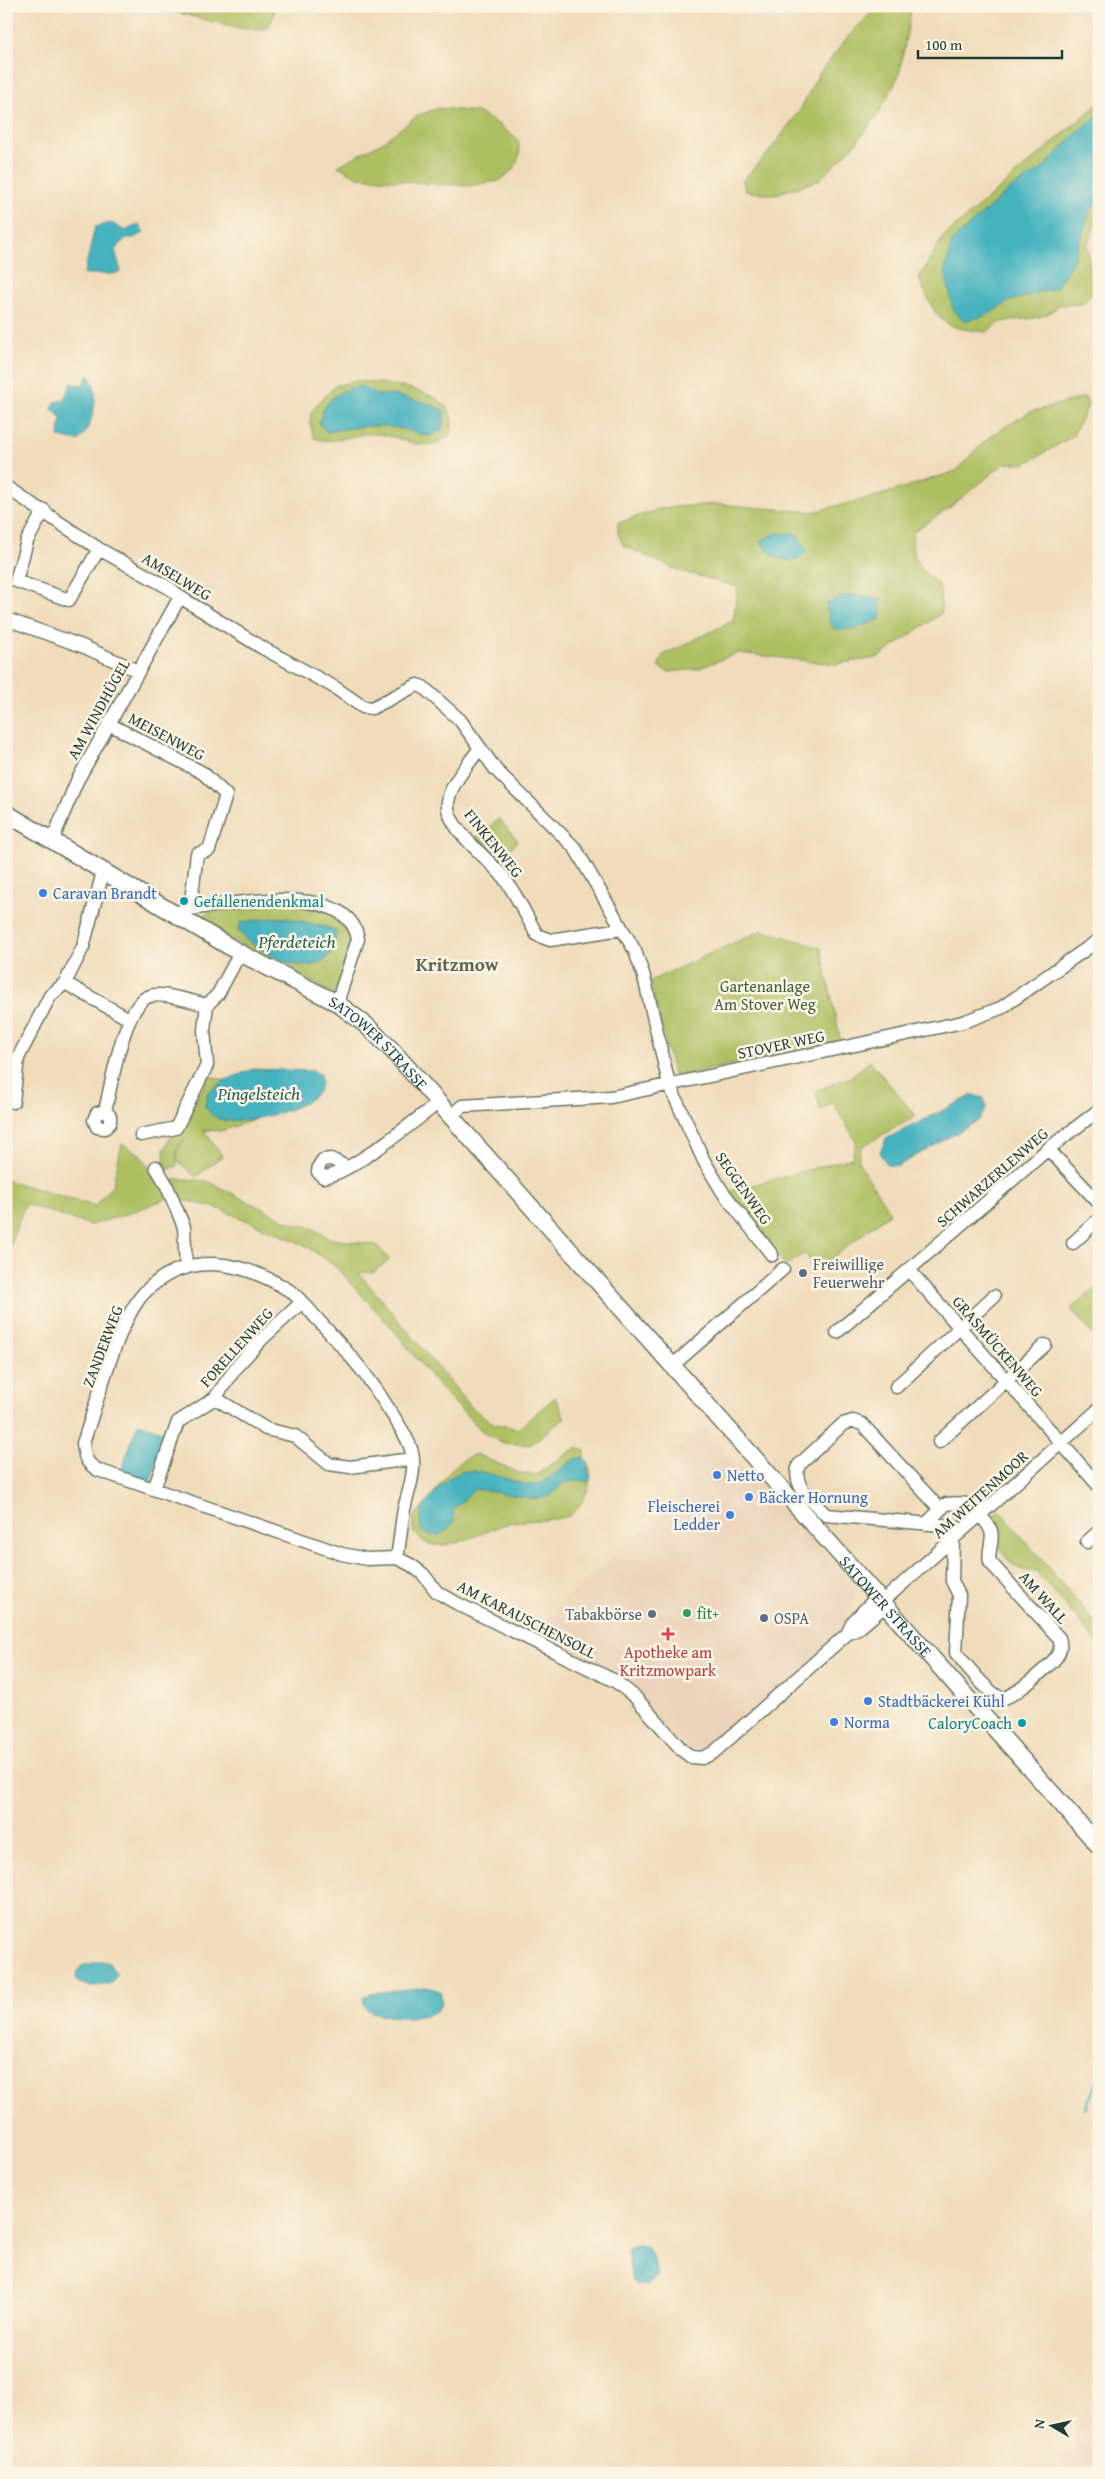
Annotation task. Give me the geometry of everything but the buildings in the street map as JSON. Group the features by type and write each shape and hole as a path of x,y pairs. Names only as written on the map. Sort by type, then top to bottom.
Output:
{"main road":[{"name":"SATOWER STRASSE","path":"6,813 240,953 337,1003 366,1025 438,1103 1099,1846"}],"street":[{"name":"AMSELWEG","path":"6,487 44,510 99,549 171,589 180,597 261,647 334,687 363,707 372,708 410,687 416,685 423,687 460,720 479,749"},
{"path":"44,510 27,541 16,581 69,600 99,549"},
{"name":"AM WINDHÜGEL","path":"52,841 77,781 180,597"},
{"path":"6,619 82,646 138,671"},
{"name":"MEISENWEG","path":"109,724 203,773 226,795 209,850 197,854 190,909"},
{"path":"479,749 496,770 574,848 634,951 644,977 669,1084"},
{"name":"FINKENWEG","path":"479,749 455,786 448,802 449,811 457,827 505,878 537,935 550,940 621,929"},
{"path":"13,1102 16,1064 50,996 65,983 83,947 103,872"},
{"path":"174,914 190,909 284,900 308,901 329,906 349,919 356,928 358,939 337,1003"},
{"name":"STOVER WEG","path":"450,1117 462,1106 611,1097 964,1022 1001,1008 1099,940"},
{"path":"141,1135 176,1128 208,1065 204,1030 207,1004 218,994 240,953"},
{"path":"65,983 129,1019"},
{"path":"105,1111 129,1019 138,1004 150,996 167,996 207,1004"},
{"name":"SEGGENWEG","path":"669,1084 712,1176 772,1255"},
{"path":"347,1167 438,1103"},
{"name":"SCHWARZERLENWEG","path":"910,1271 1048,1149 1099,1110"},
{"path":"1048,1149 1099,1203"},
{"path":"156,1167 166,1184 184,1227 186,1268"},
{"path":"1073,1243 1099,1219"},
{"name":"ZANDERWEG","path":"204,1264 232,1265 250,1271 290,1292 302,1302 361,1367 410,1447 412,1481 404,1510 397,1558 354,1558 98,1470 90,1465 84,1457 83,1444 125,1322 134,1306 155,1284 169,1275 186,1268 204,1264"},
{"path":"672,1366 783,1269"},
{"path":"838,1332 910,1271"},
{"name":"GRASMÜCKENWEG","path":"910,1271 1099,1486"},
{"path":"896,1387 994,1296"},
{"name":"FORELLENWEG","path":"154,1489 178,1422 215,1398 238,1365 262,1338 302,1302"},
{"path":"939,1442 1045,1345"},
{"path":"215,1398 266,1429 295,1436 329,1464 350,1468 412,1460"},
{"name":"AM WEITENMOOR","path":"882,1602 1099,1409"},
{"path":"940,1509 862,1424 853,1421 843,1424 799,1464 796,1473 797,1482 826,1515 954,1526 957,1536"},
{"path":"926,1524 946,1504 965,1504 979,1516"},
{"name":"AM WALL","path":"957,1536 952,1581 959,1596 956,1653 994,1694 1003,1698 1013,1695 1057,1656 1061,1645 1059,1638 990,1562 987,1553 991,1540 990,1530 979,1516"},
{"path":"1087,1542 1099,1531"},
{"name":"AM KARAUSCHENSOLL","path":"397,1558 423,1574 437,1592 458,1604 615,1681 635,1697 682,1750 692,1757 702,1758 713,1753 847,1634 858,1629 882,1602"}],"shaded area":[{"path":"703,1427 741,1470 764,1487 854,1588 856,1598 831,1649 713,1753 691,1757 635,1697 524,1637 681,1496 655,1469"},
{"path":"1099,2410 1099,2473 1060,2473 1082,2413"}],"green space":[{"path":"153,6 275,6 269,25 263,29 255,30"},
{"path":"878,6 912,6 899,75 876,118 851,149 819,180 773,195 745,191 743,180 769,152 800,110 818,75 850,34"},
{"path":"1099,103 1099,214 1087,245 1093,293 1083,304 1059,305 1045,315 1000,323 987,332 959,328 942,320 930,304 919,278 943,237"},
{"path":"438,108 477,112 498,124 518,140 520,154 514,169 499,181 467,186 358,177 338,166 384,141 417,116"},
{"path":"357,381 382,383 427,394 448,409 452,420 450,435 440,441 422,445 376,434 337,440 314,438 310,423 311,413 318,403 335,386"},
{"path":"1085,397 1088,405 1073,436 1025,464 1005,463 949,508 913,532 913,549 917,563 939,585 942,613 877,658 835,664 738,653 697,669 669,672 658,667 663,655 733,621 738,587 677,570 624,546 618,534 618,523 662,508 716,504 812,512 881,495 956,471 990,436 1030,412"},
{"path":"499,819 518,841 493,865 470,843"},
{"path":"282,903 333,912 348,924 354,939 336,991 332,993 199,922 199,918 210,912","holes":["272,918 287,918 331,928 336,932 326,960 305,965 294,963 284,960 245,939"]},
{"name":"Gartenanlage Am Stover Weg","path":"762,930 821,948 841,1042 674,1077 650,981"},
{"path":"870,1061 916,1116 861,1147 858,1161 890,1213 817,1270 805,1253 786,1266 727,1192 852,1158 856,1141 833,1103 820,1110 816,1091 850,1077"},
{"path":"209,1076 226,1080 208,1093 223,1120 256,1119 221,1131 204,1130 222,1156 196,1177 178,1161 177,1150 186,1138 176,1149 177,1166 165,1171 164,1150 171,1136 182,1126"},
{"path":"122,1144 140,1154 159,1184 179,1179 207,1181 289,1222 312,1228 331,1239 377,1245 389,1260 374,1272 359,1273 472,1408 493,1423 518,1429 555,1397 565,1418 530,1445 504,1443 485,1434 442,1390 392,1328 334,1265 305,1245 217,1208 171,1197 91,1225 25,1204 6,1257 6,1180 95,1206 113,1184"},
{"path":"1099,1285 1099,1342 1071,1309"},
{"path":"578,1448 585,1451 584,1458 588,1464 590,1480 581,1504 570,1515 551,1519 513,1522 465,1540 445,1545 428,1544 413,1532 413,1517 449,1473 466,1459 476,1454 519,1473 536,1475 572,1450"},
{"path":"999,1510 1099,1627 1099,1645 1036,1571 1023,1570 1014,1566 1004,1555 1000,1549 1002,1528 994,1515"}],"water":[{"path":"1099,114 1099,201 1091,209 1073,261 1056,288 1010,301 987,315 964,321 953,309 945,270 952,241 1011,188 1041,170 1075,134"},
{"path":"111,223 125,231 139,224 144,233 133,238 126,238 115,250 121,272 112,274 84,274 95,227"},
{"path":"88,375 95,390 95,399 88,428 78,441 59,437 61,418 52,409 55,402 64,400 72,382 75,385 84,384"},
{"path":"360,386 378,395 394,395 430,404 445,411 442,430 429,436 398,428 380,426 327,432 319,424 324,408 338,394"},
{"path":"777,533 797,534 807,551 801,557 794,560 782,560 776,557 760,541"},
{"path":"856,595 881,600 880,619 853,630 835,629 830,623 826,604 842,596"},
{"name":"Pferdeteich","path":"287,918 331,929 336,932 331,951 323,961 312,965 298,965 270,955 257,947 238,930 241,922"},
{"name":"Pingelsteich","path":"253,1069 313,1071 320,1074 320,1088 310,1099 300,1105 273,1115 232,1121 222,1120 212,1115 205,1106 208,1092 226,1080"},
{"path":"973,1095 984,1098 986,1109 979,1120 898,1166 887,1165 880,1152 886,1139"},
{"path":"138,1423 168,1433 150,1482 121,1471"},
{"path":"578,1458 584,1458 589,1463 588,1471 591,1477 588,1482 580,1480 565,1482 550,1496 537,1499 475,1489 453,1510 454,1522 447,1530 440,1535 422,1532 420,1517 426,1504 442,1484 459,1473 477,1471 528,1485 542,1482"},
{"path":"102,1961 110,1963 117,1974 112,1983 95,1986 78,1982 76,1976 81,1966"},
{"path":"427,1987 440,1991 441,2005 432,2013 415,2017 394,2017 370,2011 366,2007 363,1998 371,1993"},
{"path":"638,2245 647,2248 650,2252 658,2275 647,2285 636,2285 632,2281 627,2250 632,2246"}],"waterway":[{"path":"1085,2109 1099,2077"}],"place":[{"name":"Caravan Brandt","path":"43,893"},
{"name":"Gefallenendenkmal","path":"184,901"},
{"name":"Freiwillige Feuerwehr","path":"803,1273"},
{"name":"Netto","path":"717,1475"},
{"name":"Bäcker Hornung","path":"749,1497"},
{"name":"Fleischerei Ledder","path":"730,1515"},
{"name":"fit+","path":"687,1613"},
{"name":"Tabakbörse","path":"652,1614"},
{"name":"OSPA","path":"764,1618"},
{"name":"Apotheke am Kritzmowpark","path":"668,1634"},
{"name":"Stadtbäckerei Kühl","path":"868,1701"},
{"name":"Norma","path":"834,1722"},
{"name":"CaloryCoach","path":"1022,1723"}],"district":[{"name":"Kritzmow","path":"457,964"}]}
